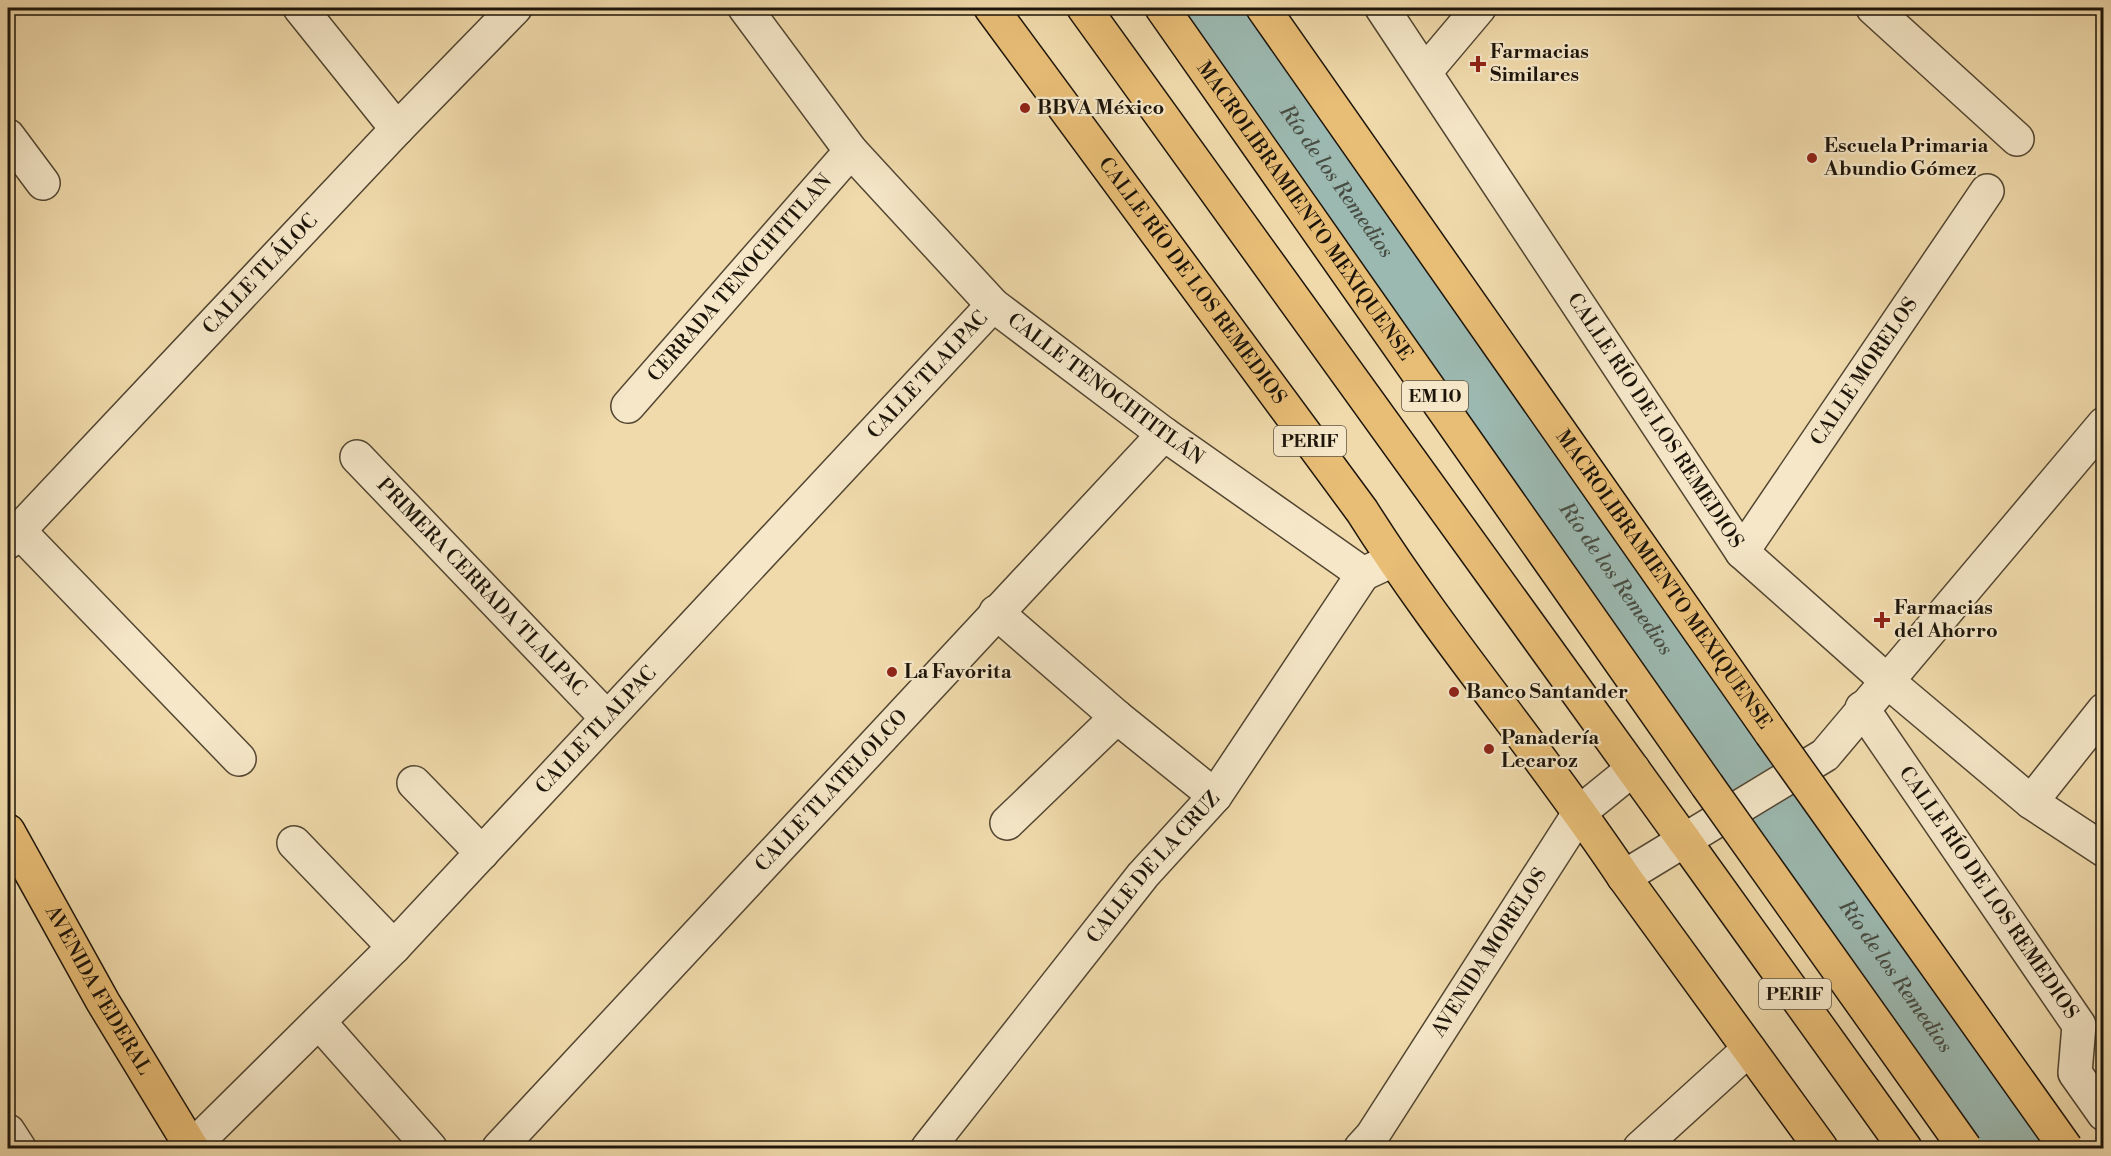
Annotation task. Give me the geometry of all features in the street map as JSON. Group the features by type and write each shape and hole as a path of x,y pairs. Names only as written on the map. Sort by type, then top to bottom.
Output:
{"main road":[{"name":"CALLE RÍO DE LOS REMEDIOS","path":"991,8 1362,512 1393,560 1580,812 1624,877"},
{"name":"PERIF","path":"1084,8 1633,769 1694,834 1905,1149"},
{"name":"MACROLIBRAMIENTO MEXIQUENSE","path":"1162,8 1965,1149"},
{"name":"MACROLIBRAMIENTO MEXIQUENSE","path":"1263,8 2066,1149"},
{"name":"AVENIDA FEDERAL","path":"8,831 103,1002 192,1148"},
{"name":"PERIF","path":"1624,877 1821,1149"}],"street":[{"path":"300,8 397,129"},
{"name":"CALLE TLÁLOC","path":"13,536 397,129 515,8"},
{"name":"CALLE TENOCHTITLÁN","path":"745,8 851,151 993,304 1164,434 1364,574"},
{"name":"CALLE RÍO DE LOS REMEDIOS","path":"1382,8 1742,552 1886,680 2031,802 2103,850"},
{"path":"1425,72 1479,8"},
{"path":"1873,8 2017,139"},
{"path":"8,136 43,183"},
{"name":"CERRADA TENOCHTITLAN","path":"628,406 851,151"},
{"name":"CALLE MORELOS","path":"1742,552 1987,192"},
{"name":"CALLE TLALPAC","path":"192,1148 394,947 993,304"},
{"path":"1624,877 1824,755 2103,424"},
{"name":"CALLE TLATELOLCO","path":"499,1149 1164,434"},
{"name":"PRIMERA CERRADA TLALPAC","path":"357,457 607,718"},
{"path":"13,536 239,759"},
{"path":"1364,574 1393,560"},
{"name":"CALLE DE LA CRUZ","path":"928,1149 1143,875 1215,796 1364,574"},
{"path":"996,612 1116,717 1215,796"},
{"name":"CALLE RÍO DE LOS REMEDIOS","path":"1862,708 2079,1025 2075,1073 2103,1114"},
{"path":"2031,802 2103,710"},
{"path":"1007,823 1116,717"},
{"name":"AVENIDA MORELOS","path":"1372,1144 1580,812 1633,769"},
{"path":"414,783 482,853"},
{"path":"294,843 394,947"},
{"path":"319,1022 430,1149"},
{"path":"1640,1149 1749,1049"},
{"path":"8,1131 19,1149"}],"waterway":[{"name":"Río de los Remedios","path":"1214,8 2016,1148"}],"place":[{"name":"Farmacias Similares","path":"1478,64"},
{"name":"BBVA México","path":"1025,108"},
{"name":"Escuela Primaria Abundio Gómez","path":"1812,158"},
{"name":"Farmacias del Ahorro","path":"1882,620"},
{"name":"La Favorita","path":"892,672"},
{"name":"Banco Santander","path":"1454,692"},
{"name":"Panadería Lecaroz","path":"1489,749"}]}
